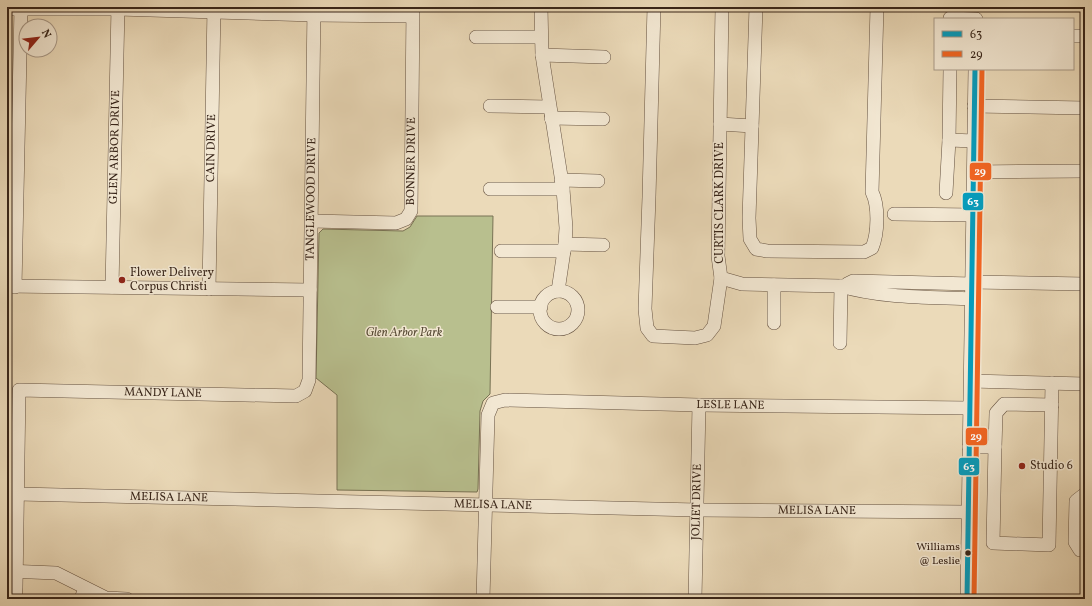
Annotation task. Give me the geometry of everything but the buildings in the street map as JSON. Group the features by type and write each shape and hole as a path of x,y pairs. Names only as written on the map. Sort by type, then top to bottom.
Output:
{"street":[{"path":"541,7 542,55 562,184 566,228 558,291"},
{"path":"654,7 645,309 647,328 653,336 695,338 708,335 714,326 721,278"},
{"name":"CURTIS CLARK DRIVE","path":"722,7 718,256 721,278 742,284 841,286 901,296 972,300"},
{"path":"756,7 749,225 750,240 756,249 767,251 864,252 872,248 876,238 876,200 872,192 877,7"},
{"path":"976,7 976,18"},
{"path":"20,8 11,286 310,290"},
{"path":"7,9 118,8 413,12"},
{"name":"GLEN ARBOR DRIVE","path":"112,287 118,8"},
{"name":"CAIN DRIVE","path":"209,289 214,10"},
{"name":"TANGLEWOOD DRIVE","path":"305,391 309,380 314,11"},
{"name":"BONNER DRIVE","path":"312,221 396,223 406,219 411,211 413,12"},
{"path":"951,15 970,18"},
{"path":"1074,36 1085,36"},
{"path":"476,37 541,37"},
{"path":"542,55 604,57"},
{"path":"946,193 949,140 950,70"},
{"path":"967,599 975,70"},
{"path":"490,106 603,119"},
{"path":"974,106 1085,108"},
{"path":"720,124 752,126"},
{"path":"949,140 974,141"},
{"path":"974,172 1085,171"},
{"path":"490,189 598,181"},
{"path":"894,214 973,215"},
{"path":"501,251 603,245"},
{"name":"CURTIS CLARK DRIVE","path":"841,286 853,281 1085,284"},
{"path":"774,285 774,323"},
{"path":"840,343 841,286"},
{"path":"558,291 568,294 576,302 578,312 574,323 560,330 549,326 542,318 540,307 548,294 558,291"},
{"path":"497,307 540,307"},
{"path":"971,381 1085,384"},
{"path":"1052,383 1052,405 1049,545 993,543 996,413 1004,404 1052,405"},
{"name":"MANDY LANE","path":"18,494 19,390 296,396 305,391"},
{"name":"LESLE LANE","path":"485,505 488,415 493,403 505,400 699,405 970,408"},
{"name":"JOLIET DRIVE","path":"694,599 699,405"},
{"path":"969,447 995,448"},
{"path":"15,599 16,588 11,571 18,494"},
{"name":"MELISA LANE","path":"18,494 697,510 968,512"},
{"path":"1085,494 1076,501 1075,542 1080,550 1085,550"},
{"path":"483,599 485,505"},
{"path":"11,571 56,573 83,593 106,598 127,599"}],"green space":[{"name":"Glen Arbor Park","path":"417,216 493,216 490,394 483,401 480,411 478,489 477,492 337,490 337,395 316,378 319,233 323,229 403,231 410,227"}],"transit line":[{"name":"63","path":"967,599 975,70"},
{"name":"29","path":"974,599 982,70"}],"place":[{"name":"Flower Delivery Corpus Christi","path":"122,280"},
{"name":"Studio 6","path":"1022,466"},
{"name":"Williams @ Leslie","path":"968,553"}]}
